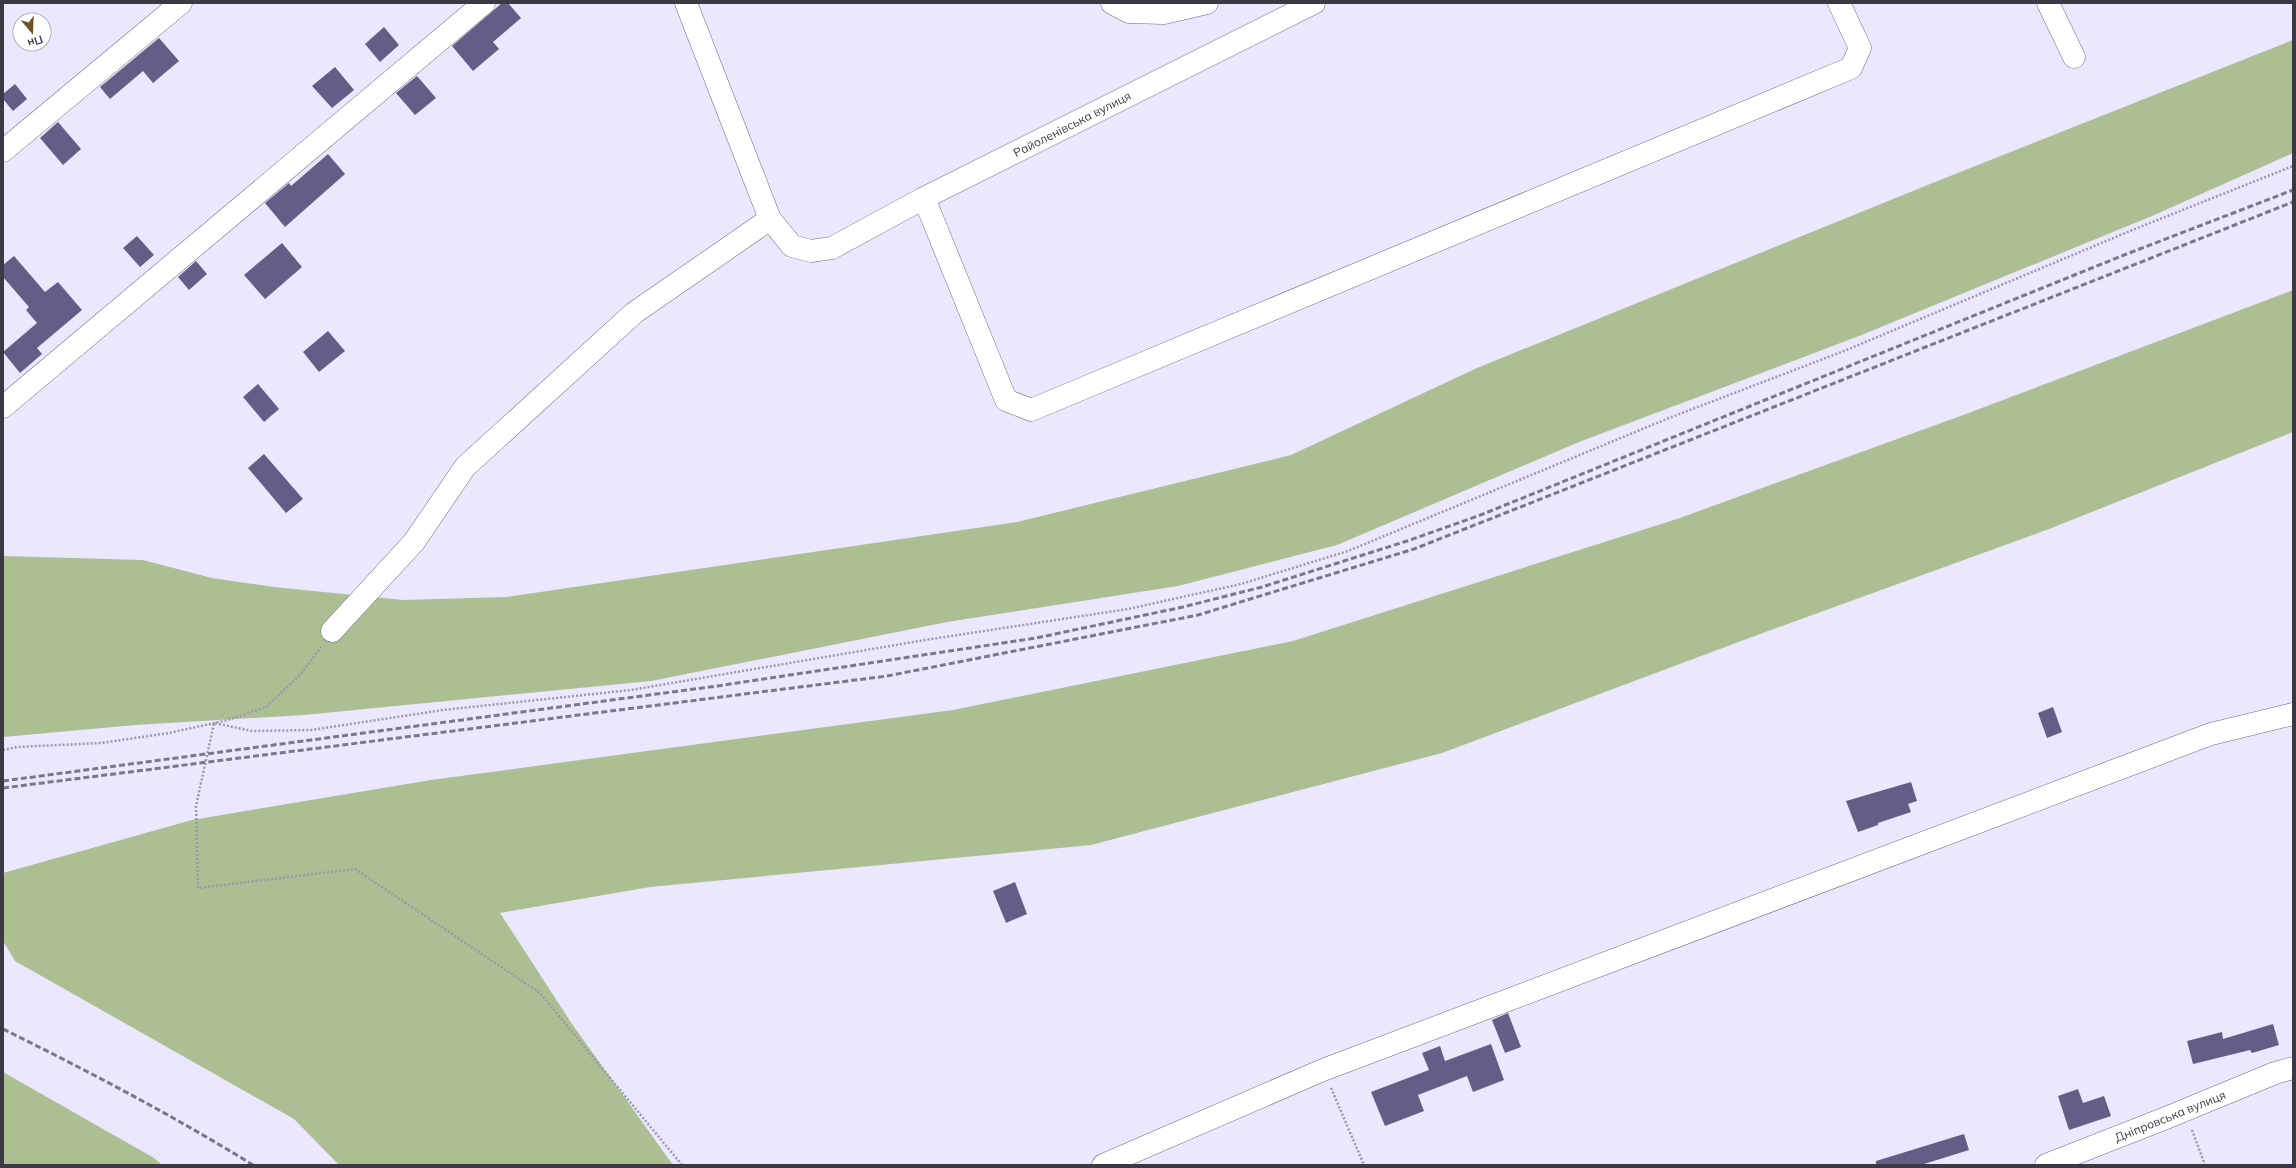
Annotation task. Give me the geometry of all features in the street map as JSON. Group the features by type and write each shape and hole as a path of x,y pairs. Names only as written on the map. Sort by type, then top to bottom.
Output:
{"street":[{"path":"3,151 181,3"},
{"path":"3,407 484,3"},
{"name":"Райоленівська вулиця","path":"686,3 770,219 792,246 812,251 832,248 924,198 1314,3"},
{"path":"1112,3 1129,12 1164,13 1207,3"},
{"path":"924,198 1006,400 1031,410 1851,68 1860,48 1839,3"},
{"path":"2048,3 2074,57"},
{"path":"332,631 414,542 465,467 634,313 770,219"},
{"path":"1103,1165 1324,1070 2211,734 2293,714"},
{"name":"Дніпровська вулиця","path":"2046,1165 2177,1114 2275,1072 2293,1068"}],"path":[{"path":"214,723 252,731 311,730 443,710 631,690 925,640 1128,609 1241,584 1348,551 1669,418 1837,353 2130,231 2293,166"},
{"path":"3,750 101,743 169,733 214,723 266,707 301,674 332,631"},
{"path":"214,723 196,806 198,888 355,869 540,993 682,1165"},
{"path":"1324,1070 1364,1165"},
{"path":"2177,1114 2194,1132 2205,1165"}],"green space":[{"path":"2293,40 2293,153 2152,216 1859,336 1579,442 1337,545 1178,586 947,622 651,681 304,715 135,725 3,737 3,556 143,560 212,578 274,587 403,600 507,597 1017,522 1291,455 1477,368 1935,182"},
{"path":"2293,290 2293,432 2049,529 1760,634 1442,753 1091,845 650,887 500,913 572,1024 673,1165 339,1165 294,1119 15,961 3,941 3,873 192,820 431,780 953,710 1293,641 1677,519 1966,414"},
{"path":"3,1072 154,1158 162,1165 3,1165"}],"building":[{"path":"502,3 508,3 521,18 493,42 499,49 473,71 452,46"},
{"path":"384,27 399,45 380,62 365,44"},
{"path":"159,38 179,61 153,83 143,71 110,99 100,87"},
{"path":"335,67 354,90 332,108 312,86"},
{"path":"417,76 436,98 415,115 396,93"},
{"path":"15,84 27,99 13,111 3,99 3,94"},
{"path":"58,122 81,149 63,165 40,138"},
{"path":"328,154 345,174 285,227 265,203 289,183 291,186"},
{"path":"137,236 154,255 140,267 123,248"},
{"path":"282,243 302,267 265,299 244,275"},
{"path":"14,256 45,292 58,282 82,310 37,348 42,354 20,373 3,352 37,323 26,310 29,307 3,277 3,265"},
{"path":"196,261 207,274 189,290 178,277"},
{"path":"328,331 345,351 319,372 303,352"},
{"path":"258,384 279,409 264,422 243,397"},
{"path":"264,454 303,499 286,513 248,468"},
{"path":"2053,707 2062,732 2047,738 2038,713"},
{"path":"1911,782 1917,801 1908,804 1911,812 1878,823 1878,825 1858,832 1846,801"},
{"path":"1015,882 1027,914 1006,923 993,891"},
{"path":"1508,1013 1521,1047 1505,1053 1492,1020"},
{"path":"2273,1024 2279,1045 2252,1053 2250,1050 2193,1064 2187,1041 2222,1032 2223,1039"},
{"path":"1491,1044 1504,1080 1473,1092 1467,1076 1418,1095 1424,1111 1385,1126 1371,1092 1429,1070 1422,1053 1440,1046 1445,1061"},
{"path":"2078,1089 2083,1103 2104,1096 2111,1116 2069,1130 2058,1096"},
{"path":"1964,1134 1969,1150 1921,1165 1876,1165 1876,1161"}],"railway":[{"path":"3,781 717,686 1036,638 1183,607 1262,587 1407,541 1478,516 2124,255 2293,190"},
{"path":"3,788 887,676 1198,615 1414,549 2293,202"},
{"path":"3,1029 130,1094 253,1165"}]}
